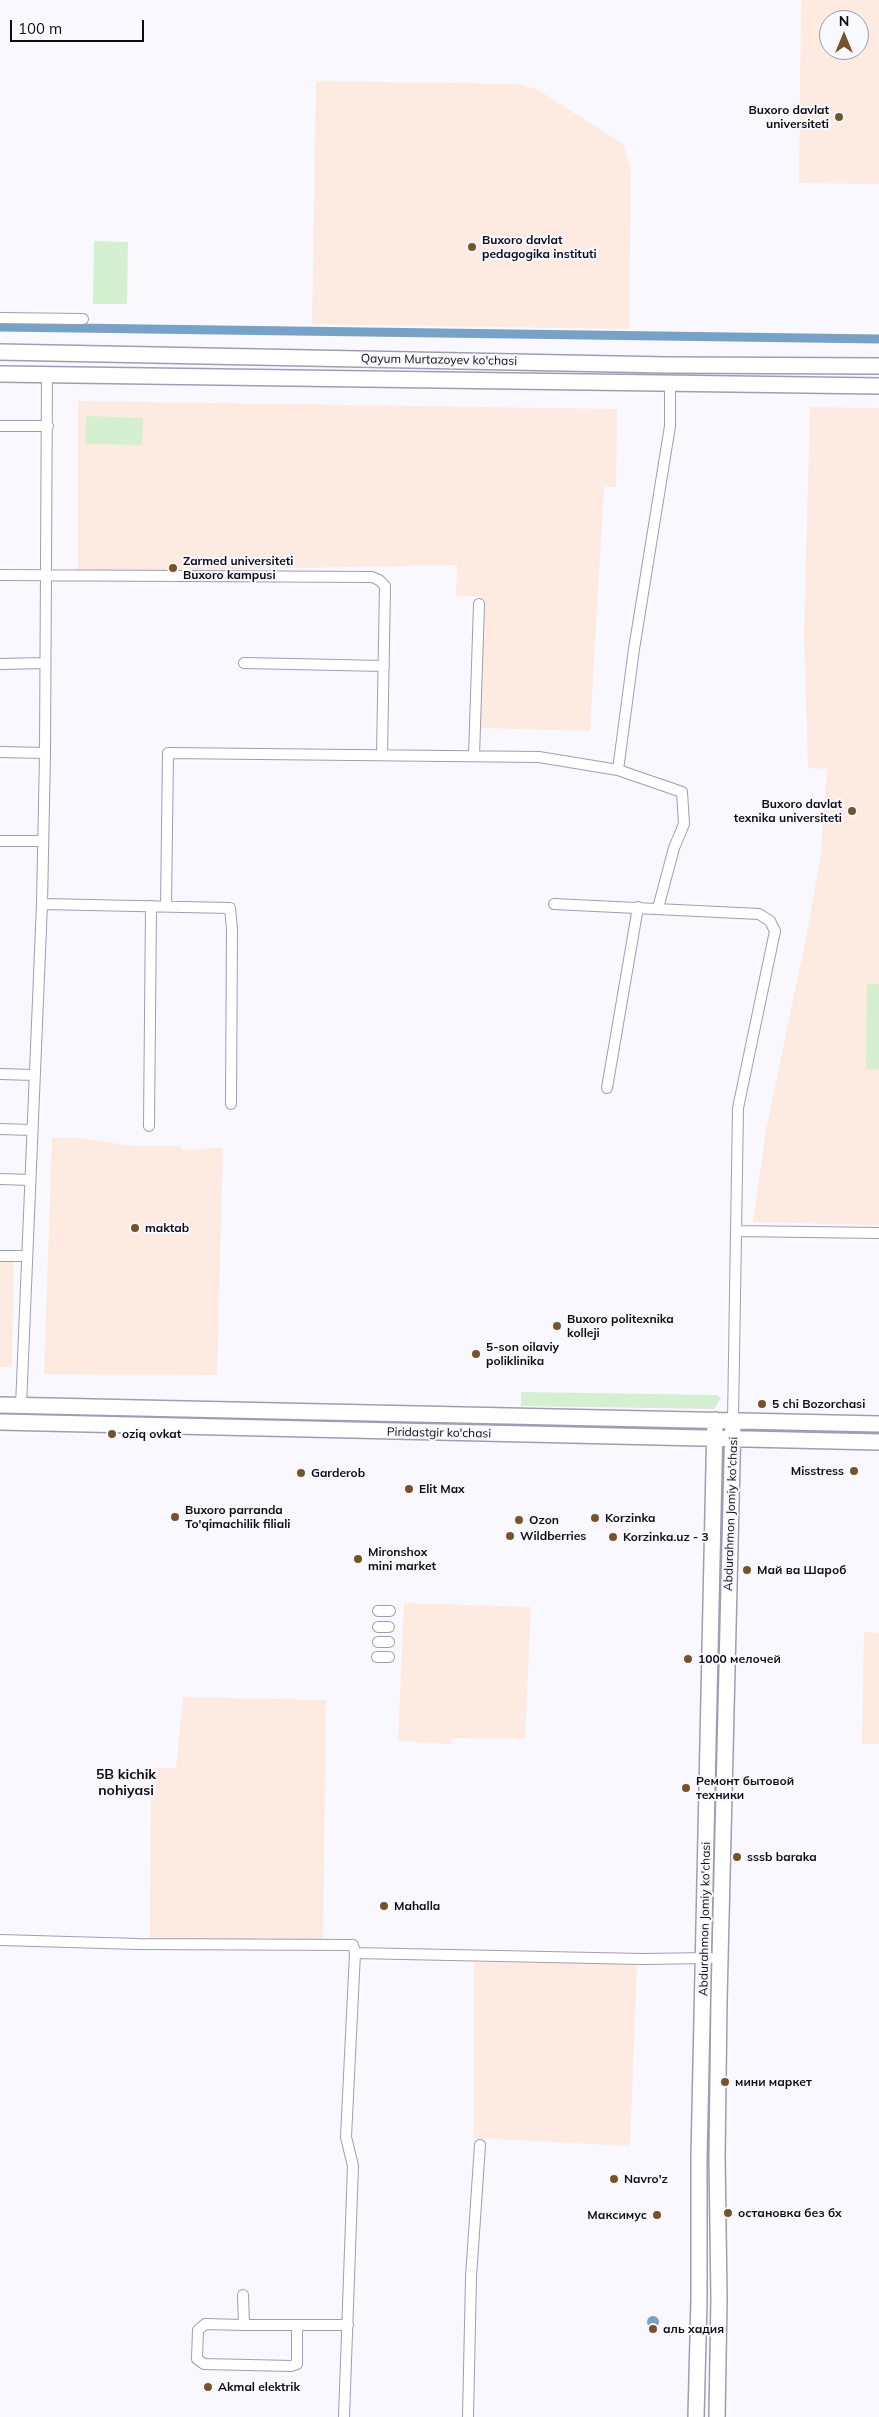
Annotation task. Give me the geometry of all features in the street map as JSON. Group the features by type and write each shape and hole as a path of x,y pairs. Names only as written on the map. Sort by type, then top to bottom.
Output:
{"street":[{"path":"0,318 82,319"},
{"name":"Qayum Murtazoyev ko'chasi","path":"0,352 879,366"},
{"path":"63,354 63,374"},
{"path":"725,364 725,384"},
{"path":"757,365 757,384"},
{"name":"Qayum Murtazoyev ko'chasi","path":"0,374 879,386"},
{"path":"21,1406 42,904 45,753 47,374"},
{"path":"618,770 634,649 670,426 670,383"},
{"path":"0,426 48,426"},
{"path":"0,575 372,577 379,580 384,586 382,755"},
{"path":"474,756 479,604"},
{"path":"244,663 384,666"},
{"path":"0,664 45,664"},
{"path":"0,752 45,753"},
{"path":"166,906 168,753 539,757 618,770 682,792 684,824 674,848 658,908"},
{"path":"0,841 43,841"},
{"path":"42,904 230,908 231,1104"},
{"path":"554,904 759,914 770,921 775,931 738,1108 733,1420"},
{"path":"149,1126 152,906"},
{"path":"607,1088 638,907"},
{"path":"0,1074 34,1074"},
{"path":"0,1129 32,1130"},
{"path":"0,1179 30,1180"},
{"path":"736,1232 879,1233"},
{"path":"0,1256 27,1256"},
{"name":"Piridastgir ko'chasi","path":"0,1405 879,1424"},
{"name":"Abdurahmon Jomiy ko'chasi","path":"696,2417 715,1420"},
{"name":"Abdurahmon Jomiy ko'chasi","path":"717,2417 719,2298 717,2157 733,1420"},
{"name":"Piridastgir ko'chasi","path":"0,1422 879,1442"},
{"path":"378,1611 390,1611"},
{"path":"378,1627 390,1627"},
{"path":"378,1642 389,1642"},
{"path":"377,1657 389,1657"},
{"path":"0,1940 148,1944 353,1944 355,1952 346,2100 346,2137 353,2166 344,2417"},
{"path":"355,1952 642,1959 721,1958"},
{"path":"468,2417 471,2276 480,2145"},
{"path":"243,2295 244,2325"},
{"path":"297,2326 297,2364 291,2366 204,2364 197,2359 198,2330 204,2324 348,2325"}],"shaded area":[{"name":"Buxoro davlat universiteti","path":"801,0 879,0 879,184 799,183"},
{"name":"Buxoro davlat pedagogika instituti","path":"316,81 518,84 538,90 623,144 631,169 629,329 312,324"},
{"name":"Zarmed universiteti Buxoro kampusi","path":"78,401 617,409 616,487 604,487 590,731 480,728 481,597 456,596 457,565 78,572"},
{"name":"Buxoro davlat texnika universiteti","path":"810,407 879,408 879,1225 753,1222 766,1130 807,933 821,853 827,769 808,768 804,633"},
{"name":"maktab","path":"52,1138 82,1138 131,1146 181,1146 182,1150 223,1148 217,1375 44,1374"},
{"path":"0,1261 14,1262 12,1367 0,1367"},
{"path":"404,1603 531,1607 525,1739 452,1738 451,1744 398,1741"},
{"path":"864,1632 879,1633 879,1744 862,1744"},
{"path":"183,1697 326,1700 323,1941 150,1938 151,1768 176,1768"},
{"path":"474,1962 637,1964 630,2146 474,2138"}],"green space":[{"path":"94,241 128,242 127,304 93,304"},
{"path":"86,416 143,418 142,445 85,444"},
{"path":"867,984 879,984 879,1069 866,1069"},
{"path":"521,1392 717,1395 721,1398 714,1409 521,1406"}],"water":[{"path":"653,2316 659,2322 653,2328 647,2322"}],"waterway":[{"path":"0,327 879,339"}],"place":[{"name":"Buxoro davlat universiteti","path":"839,117"},
{"name":"Buxoro davlat pedagogika instituti","path":"472,247"},
{"name":"Zarmed universiteti Buxoro kampusi","path":"173,568"},
{"name":"Buxoro davlat texnika universiteti","path":"852,811"},
{"name":"maktab","path":"135,1228"},
{"name":"Buxoro politexnika kolleji","path":"557,1326"},
{"name":"5-son oilaviy poliklinika","path":"476,1354"},
{"name":"5 chi Bozorchasi","path":"762,1404"},
{"name":"oziq ovkat","path":"112,1434"},
{"name":"Misstress","path":"854,1471"},
{"name":"Garderob","path":"301,1473"},
{"name":"Elit Max","path":"409,1489"},
{"name":"Buxoro parranda To'qimachilik filiali","path":"175,1517"},
{"name":"Korzinka","path":"595,1518"},
{"name":"Ozon","path":"519,1520"},
{"name":"Wildberries","path":"510,1536"},
{"name":"Korzinka.uz - 3","path":"613,1537"},
{"name":"Mironshox mini market","path":"358,1559"},
{"name":"Май ва Шароб","path":"747,1570"},
{"name":"1000 мелочей","path":"688,1659"},
{"name":"Ремонт бытовой техники","path":"686,1788"},
{"name":"sssb baraka","path":"737,1857"},
{"name":"Mahalla","path":"384,1906"},
{"name":"мини маркет","path":"725,2082"},
{"name":"Navro'z","path":"614,2179"},
{"name":"остановка без бх","path":"728,2213"},
{"name":"Максимус","path":"657,2215"},
{"name":"аль хадия","path":"653,2329"},
{"name":"Akmal elektrik","path":"208,2387"}],"district":[{"name":"5B kichik nohiyasi","path":"126,1784"}]}
